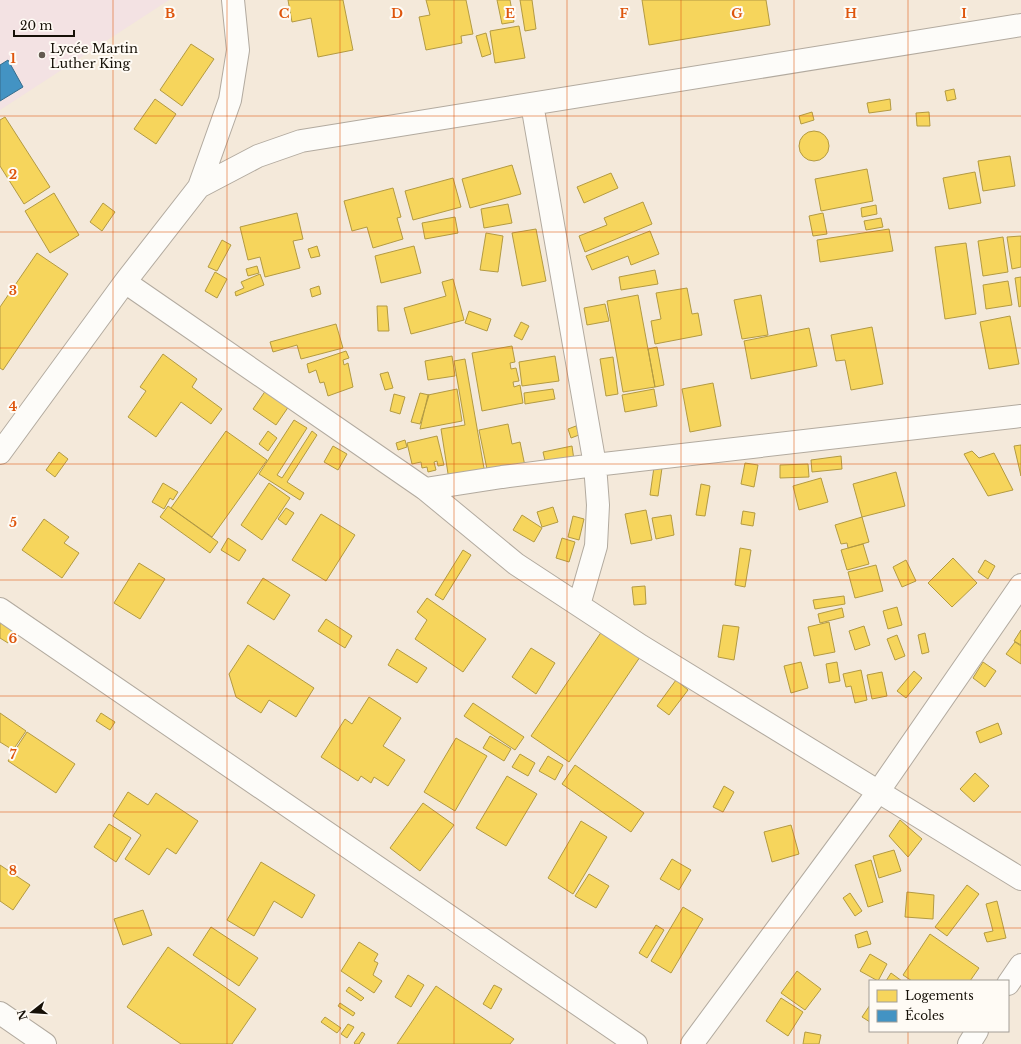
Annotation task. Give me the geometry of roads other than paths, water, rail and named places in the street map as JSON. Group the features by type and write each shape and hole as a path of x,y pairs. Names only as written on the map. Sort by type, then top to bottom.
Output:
{"street":[{"path":"0,453 125,282 199,186 230,100 238,50 233,0"},
{"path":"199,186 258,156 301,141 1021,25"},
{"path":"532,104 595,465 598,505 596,546 579,605"},
{"path":"125,282 426,489 516,564 648,650 1021,879"},
{"path":"426,489 595,465 1021,416"},
{"path":"692,1044 878,792 1021,585"},
{"path":"0,608 636,1044"},
{"path":"1009,983 1021,965"},
{"path":"0,1013 45,1044"},
{"path":"969,1044 976,1032"}],"place":[{"name":"Lycée Martin Luther King","path":"42,55"}]}
